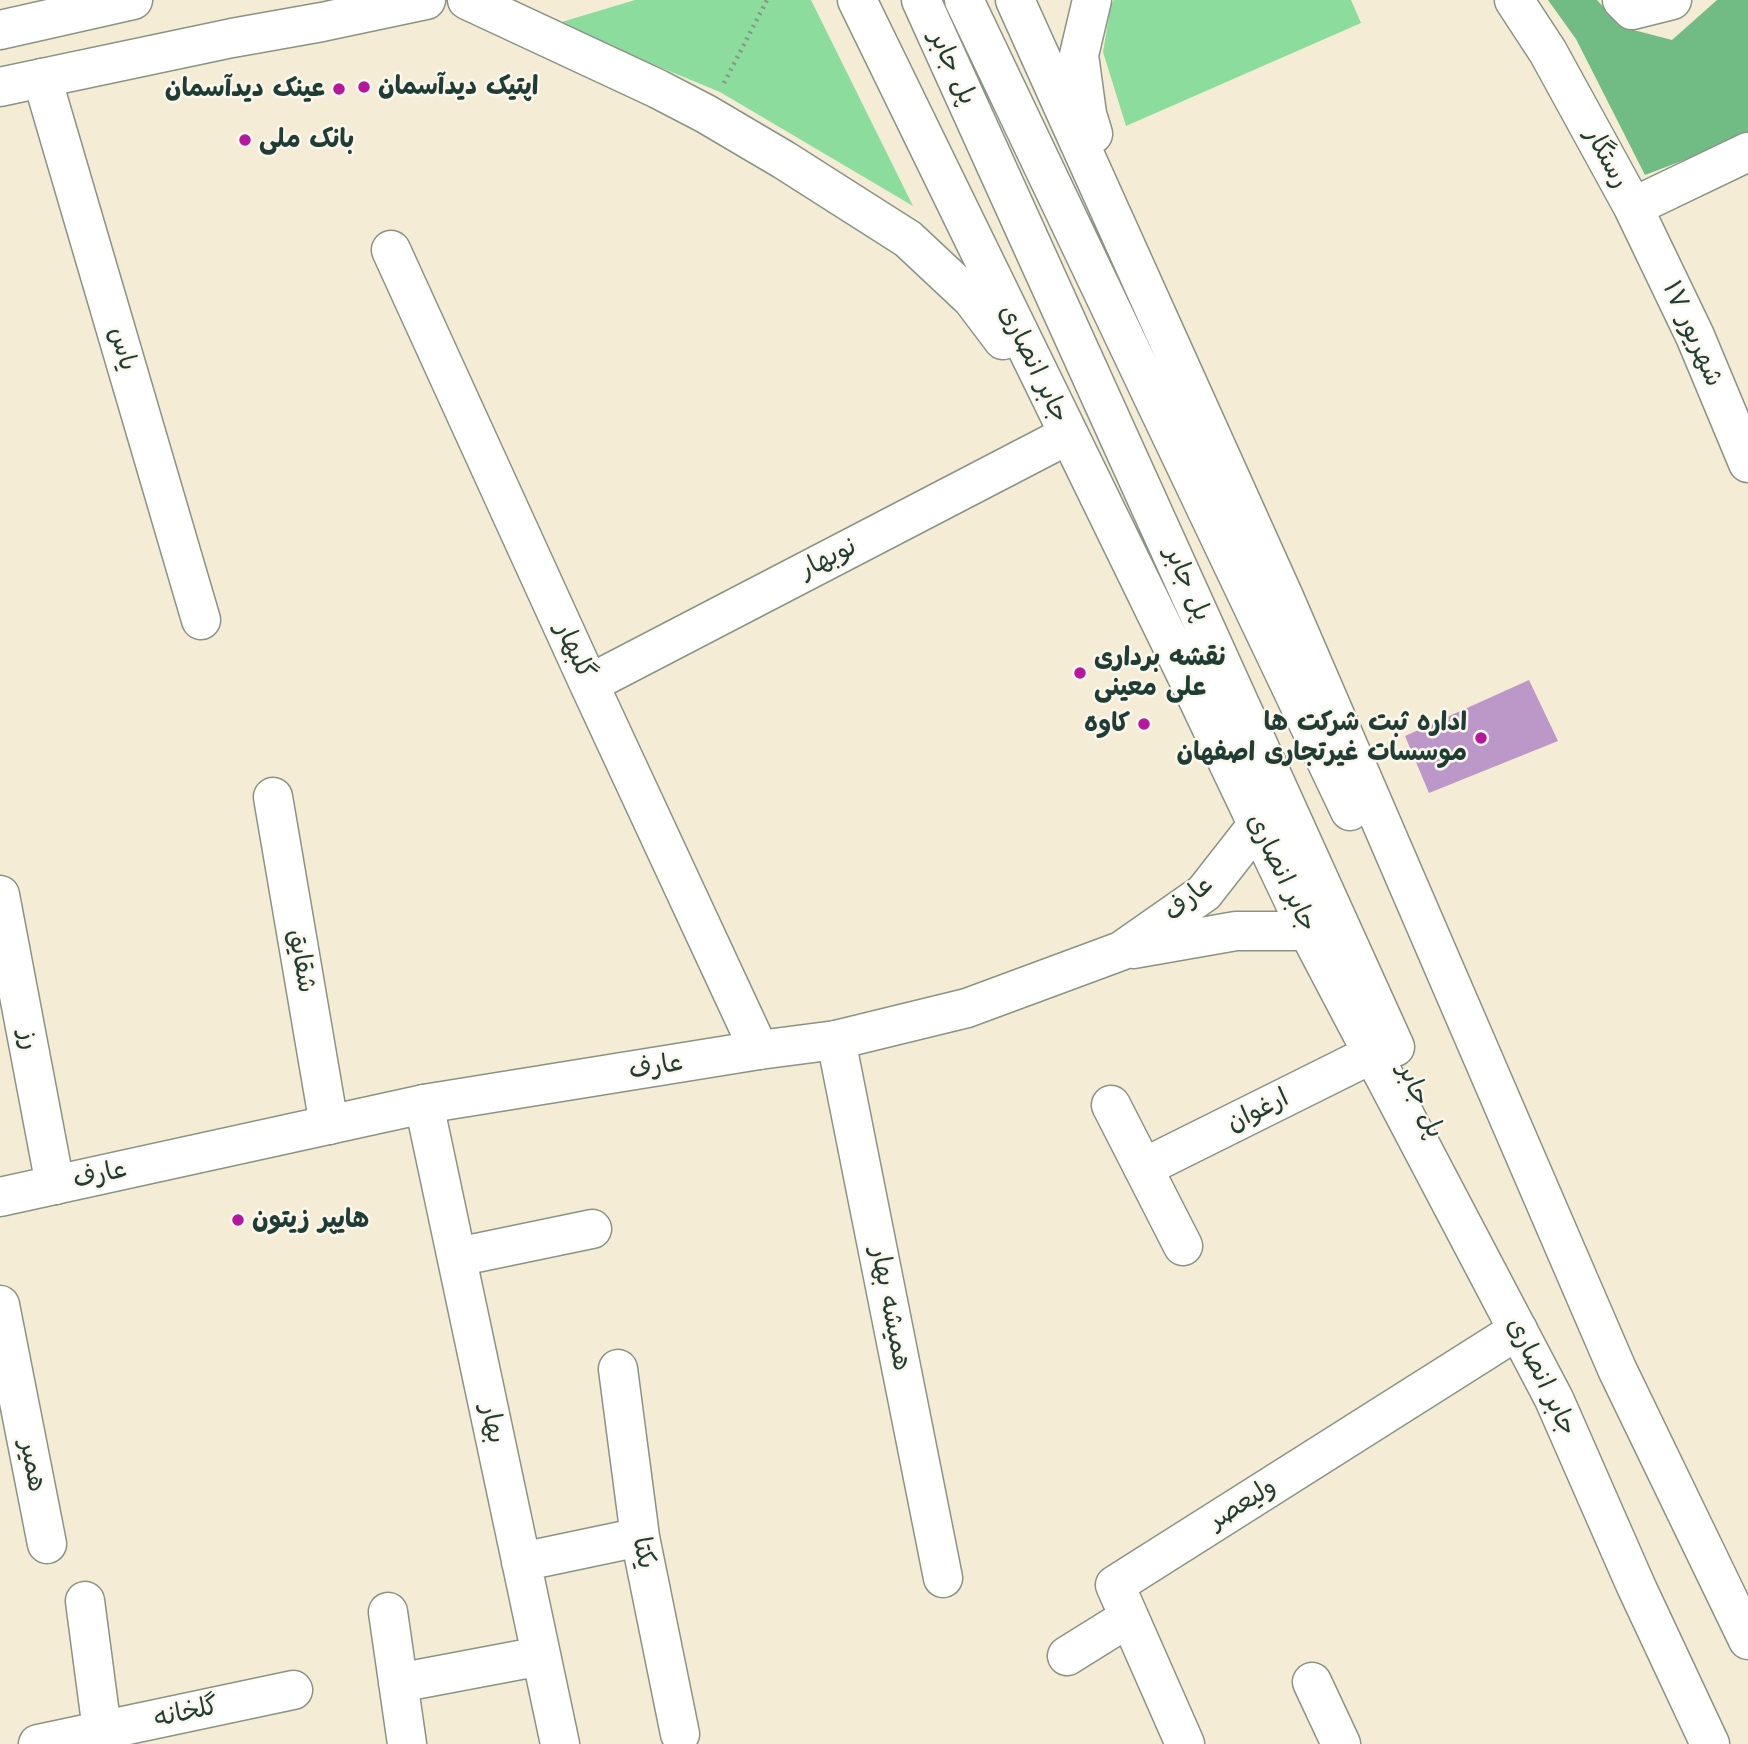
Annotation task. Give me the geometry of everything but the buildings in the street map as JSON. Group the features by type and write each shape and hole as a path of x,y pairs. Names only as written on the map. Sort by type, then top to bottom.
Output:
{"main road":[{"path":"0,30 133,0"},
{"path":"0,87 232,37 322,22 426,0"},
{"path":"467,0 706,114 908,239 972,299 1060,419"},
{"name":"جابر انصاری","path":"857,0 1308,931 1554,1399 1636,1586 1710,1744"},
{"name":"پل جابر","path":"921,0 1554,1399"},
{"name":"پل جابر","path":"964,0 1616,1369"},
{"path":"1015,0 1284,597 1616,1369 1748,1640"},
{"path":"1092,0 1079,55 1087,114 1124,240"},
{"name":"رستگار","path":"1514,0 1548,52 1633,207 1748,152"},
{"path":"1622,0 1632,10 1672,0"},
{"name":"یاس","path":"42,78 201,621"},
{"name":"۱۷ شهریور","path":"1633,207 1695,336 1748,463"},
{"name":"گلبهار","path":"391,250 760,1050"},
{"name":"نوبهار","path":"589,684 1060,419"},
{"name":"شقایق","path":"273,797 329,1125"},
{"name":"عارف","path":"0,1197 424,1104 836,1040 967,1008 1121,951 1203,893 1258,824"},
{"name":"رز","path":"0,895 55,1185"},
{"path":"1121,951 1236,931 1308,931"},
{"name":"همیشه بهار","path":"836,1040 943,1578"},
{"name":"ارغوان","path":"1143,1168 1372,1055"},
{"name":"بهار","path":"424,1104 560,1744"},
{"path":"1111,1105 1183,1246"},
{"path":"457,1256 592,1229"},
{"name":"همیر","path":"0,1305 47,1544"},
{"name":"ولیعصر","path":"1185,1744 1115,1585 1518,1330"},
{"name":"یکتا","path":"618,1369 640,1537 680,1734"},
{"path":"521,1562 640,1537"},
{"path":"85,1601 102,1730"},
{"path":"388,1612 407,1744"},
{"path":"1067,1656 1128,1618"},
{"path":"398,1683 541,1656"},
{"path":"1312,1682 1341,1744"},
{"name":"گلخانه","path":"38,1744 293,1690"}],"path":[{"path":"720,92 766,0"}],"green space":[{"path":"635,0 811,0 913,206 720,92 555,24"},
{"path":"1114,0 1351,0 1361,23 1126,126 1103,52"},
{"path":"1548,0 1597,0 1622,27 1672,40 1717,0 1748,0 1748,132 1708,151 1645,175 1576,39"}],"place":[{"name":"اپتیک دیدآسمان","path":"364,87"},
{"name":"عینک دیدآسمان","path":"339,89"},
{"name":"بانک ملی","path":"245,140"},
{"name":"نقشه برداری علی معینی","path":"1080,673"},
{"name":"کاوه","path":"1144,724"},
{"name":"اداره ثبت شرکت ها موسسات غیرتجاری اصفهان","path":"1481,738"},
{"name":"هایپر زیتون","path":"238,1220"}]}
